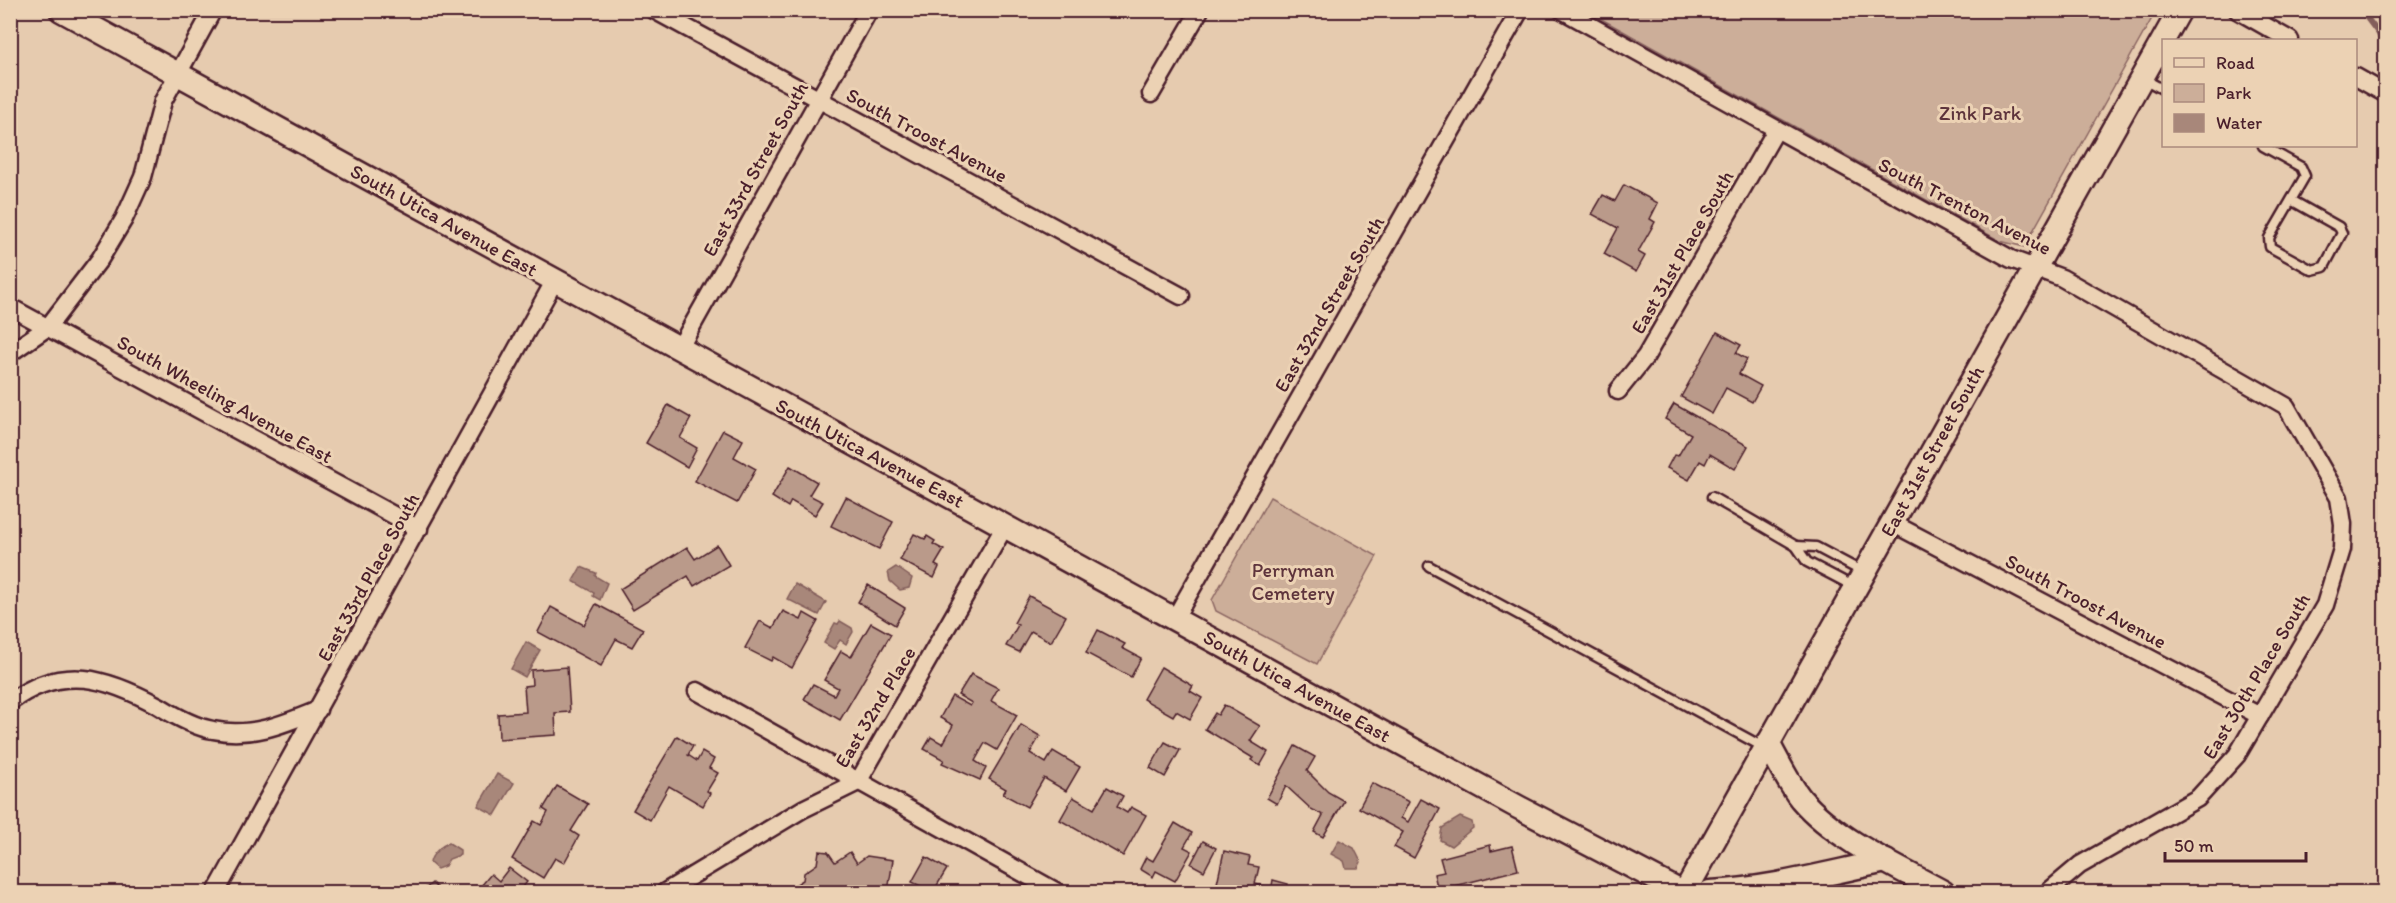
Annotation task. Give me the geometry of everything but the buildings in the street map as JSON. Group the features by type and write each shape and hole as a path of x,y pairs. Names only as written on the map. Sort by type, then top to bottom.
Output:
{"street":[{"name":"South Utica Avenue East","path":"61,10 1518,807 1683,892"},
{"path":"10,353 48,327 100,259 124,219 143,177 163,101 213,10"},
{"name":"South Troost Avenue","path":"654,10 1181,296"},
{"name":"East 33rd Street South","path":"679,349 869,10"},
{"path":"1151,94 1200,10"},
{"name":"East 32nd Street South","path":"1175,618 1520,10"},
{"name":"South Trenton Avenue","path":"1562,10 2011,259 2062,278 2286,406 2339,498"},
{"name":"East 31st Street South","path":"2164,39 2180,10"},
{"path":"2237,10 2288,39"},
{"name":"East 31st Street South","path":"1683,892 2162,42"},
{"path":"2357,78 2379,90"},
{"name":"East 31st Place South","path":"1618,391 1646,356 1776,130"},
{"name":"East 33rd Place South","path":"216,892 555,280"},
{"name":"South Wheeling Avenue East","path":"10,307 419,529"},
{"name":"East 30th Place South","path":"2048,892 2080,865 2198,798 2237,755 2325,605 2342,549 2343,524 2339,498"},
{"name":"South Troost Avenue","path":"1892,523 2260,716"},
{"name":"East 32nd Place","path":"664,892 803,809 858,782 1005,526"},
{"path":"10,702 42,684 69,678 104,681 125,688 182,719 211,730 235,733 275,728 318,710"},
{"path":"697,690 1057,892"},
{"path":"1766,746 1800,798 1820,817 1886,861 1943,892"},
{"path":"1710,892 1741,891 1886,861"}],"lane":[{"path":"2142,78 2162,89"},
{"path":"2265,147 2301,167 2305,176 2291,200 2269,238 2270,247 2312,270 2324,267 2342,233 2339,227 2291,200"},
{"path":"1712,497 1796,546 1807,562 1859,580"},
{"path":"1796,546 1816,547 1859,580"},
{"path":"1429,566 1766,746"}],"green space":[{"name":"Zink Park","path":"1587,11 2156,11 2024,247 2000,241"},
{"name":"Perryman Cemetery","path":"1270,497 1377,556 1317,664 1216,611 1212,600"}],"water":[{"path":"581,567 596,573 595,576 607,583 600,600 593,596 594,593 573,581"},
{"path":"896,567 912,578 909,588 900,590 890,581 888,572"},
{"path":"795,584 826,602 819,615 787,599"},
{"path":"840,621 852,628 853,632 846,644 840,640 834,649 824,643 835,623 838,624"},
{"path":"526,642 540,650 525,677 511,669"},
{"path":"497,774 514,783 495,815 478,806"},
{"path":"1460,817 1472,822 1473,828 1451,846 1440,840 1442,828"},
{"path":"1339,840 1354,848 1361,862 1358,868 1346,868 1344,861 1331,854"},
{"path":"449,843 460,850 460,855 449,859 445,866 437,869 430,863 432,857"}],"waterway":[{"path":"2361,10 2379,34 2386,51"}]}
